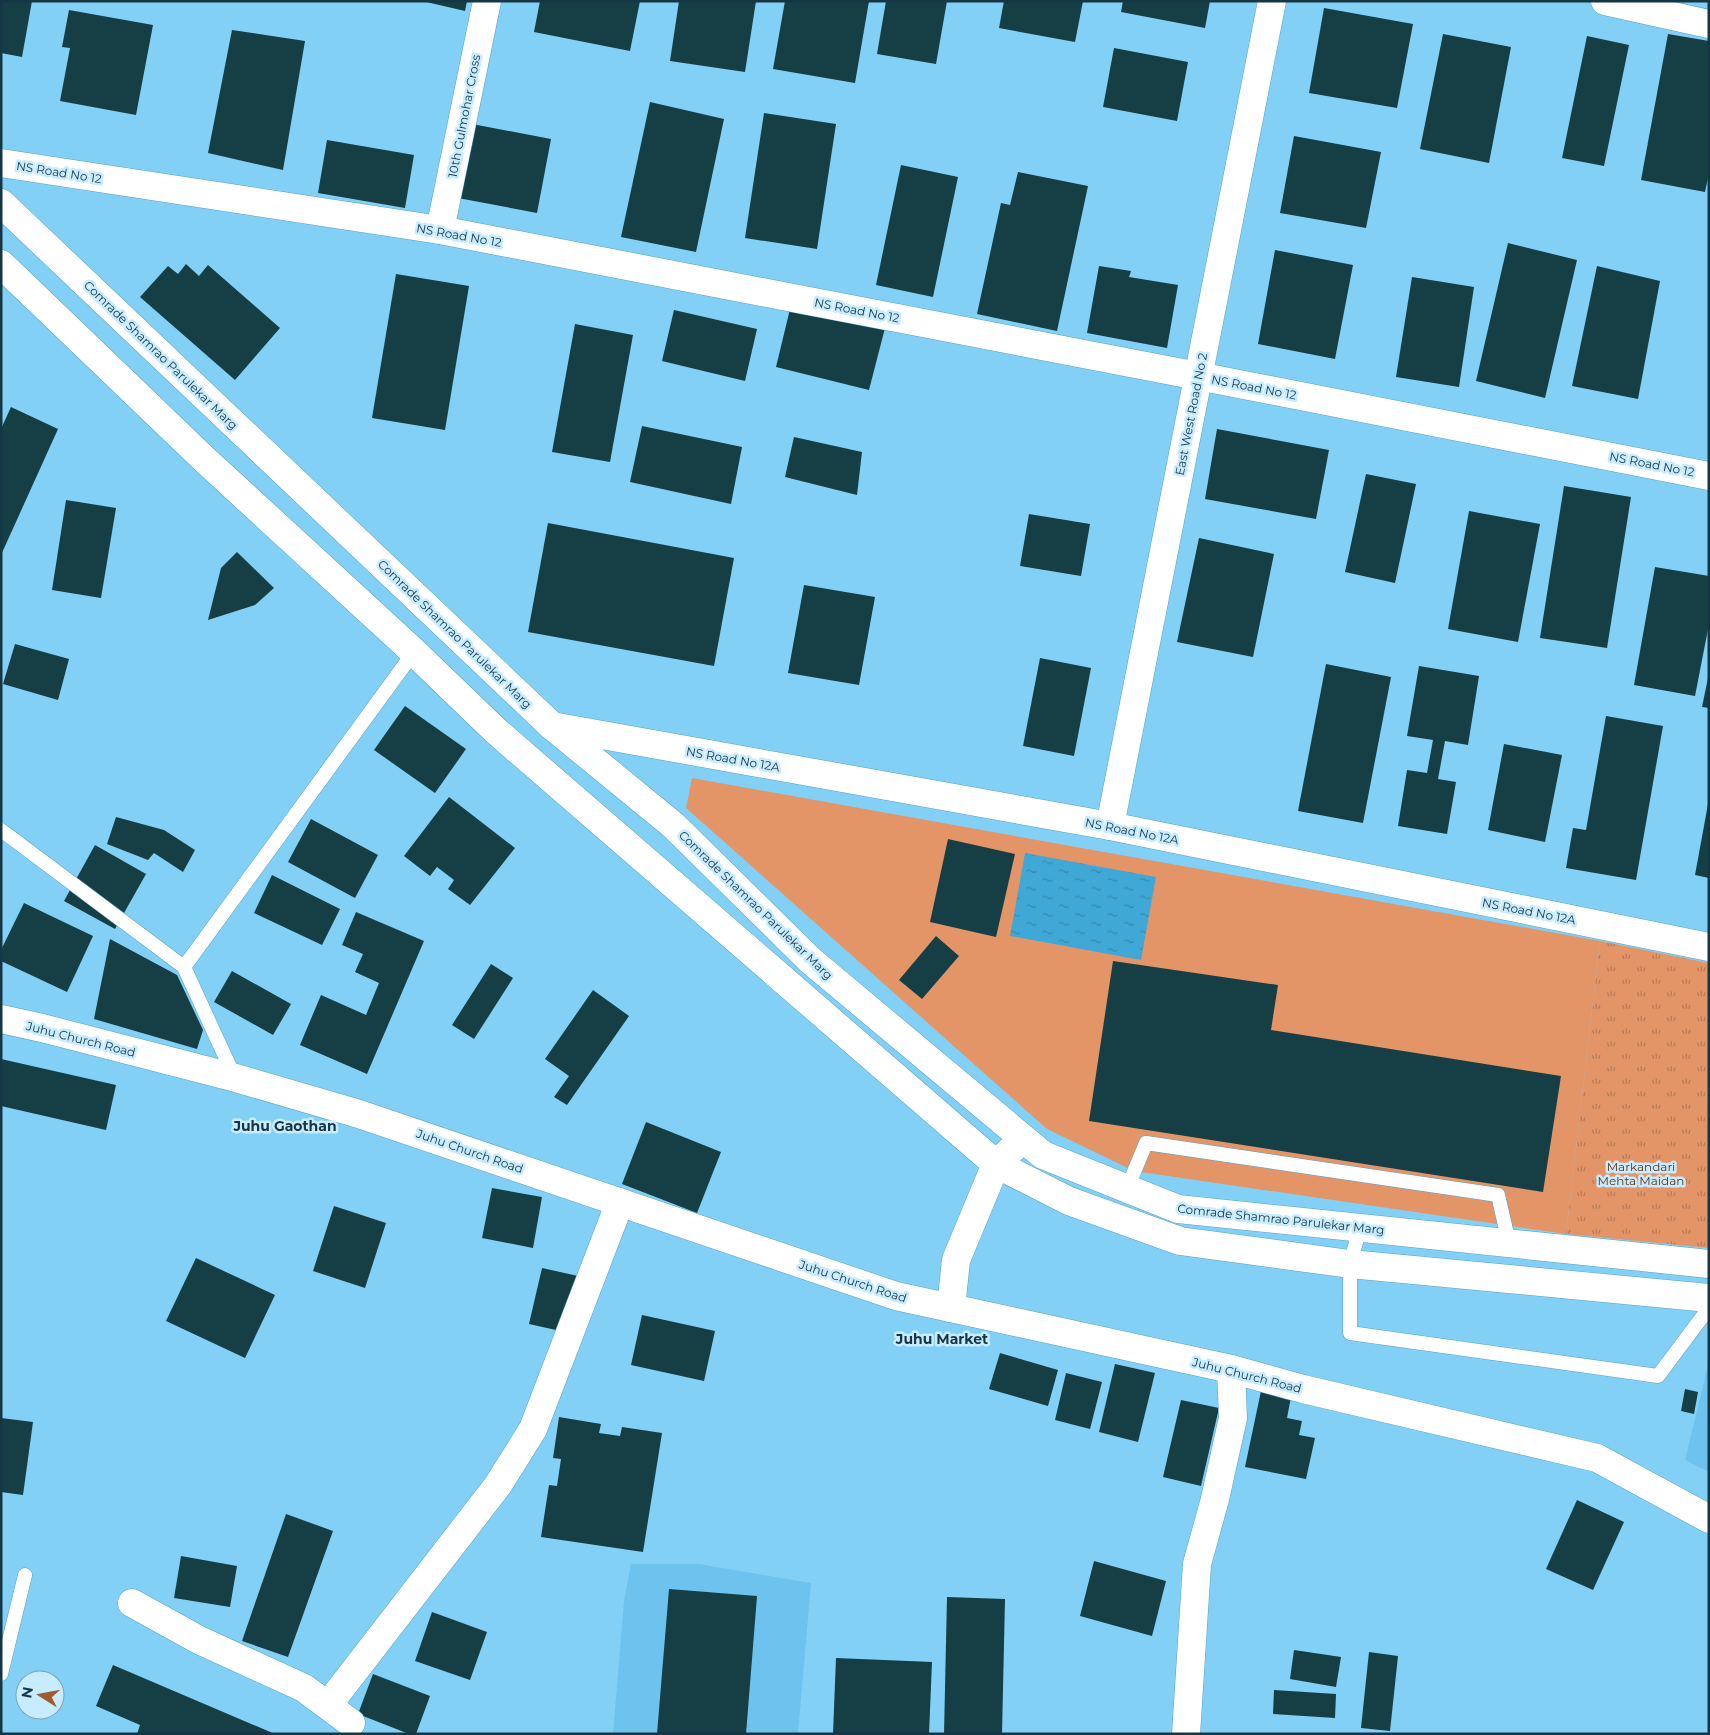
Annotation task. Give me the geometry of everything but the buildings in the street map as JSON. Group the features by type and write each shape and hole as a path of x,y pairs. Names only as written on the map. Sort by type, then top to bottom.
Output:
{"street":[{"name":"10th Gulmohar Cross","path":"440,230 487,1"},
{"name":"East West Road No 2","path":"1110,826 1272,1"},
{"path":"1604,1 1709,24"},
{"name":"NS Road No 12","path":"1,163 440,230 1709,476"},
{"name":"Comrade Shamrao Parulekar Marg","path":"1,203 552,726 673,825 810,960 1043,1155 1178,1209 1709,1264"},
{"path":"1,264 203,458 414,652 496,731 996,1164 1069,1201 1180,1241 1350,1264 1709,1298"},
{"name":"NS Road No 12A","path":"552,726 1110,826 1709,947"},
{"name":"Juhu Church Road","path":"1,1019 236,1078 359,1114 896,1296 1231,1369 1303,1389 1597,1458 1709,1519"},
{"path":"951,1308 956,1260 996,1164 1022,1139"},
{"path":"328,1705 498,1485 533,1429 620,1202"},
{"path":"1186,1734 1197,1564 1215,1498 1233,1418 1231,1369"},
{"path":"132,1603 199,1640 304,1688 352,1723"}],"lane":[{"path":"184,967 414,652"},
{"path":"1,830 184,967 236,1078"},
{"path":"1127,1189 1146,1143 1156,1144 1498,1195 1508,1243"},
{"path":"1360,1228 1350,1264 1350,1333 1658,1376 1709,1308"},
{"path":"1,1674 25,1575"}],"shaded area":[{"path":"1709,1361 1709,1472 1685,1460"},
{"path":"631,1564 699,1564 811,1583 798,1734 613,1734 624,1601"}],"green space":[{"path":"692,778 1600,941 1566,1234 1134,1171 1047,1129 686,808"},
{"name":"Markandari Mehta Maidan","path":"1600,941 1709,963 1709,1248 1566,1234"}],"water":[{"path":"1025,853 1156,877 1141,960 1010,936"}],"district":[{"name":"Juhu Gaothan","path":"285,1126"},
{"name":"Juhu Market","path":"942,1339"}]}
